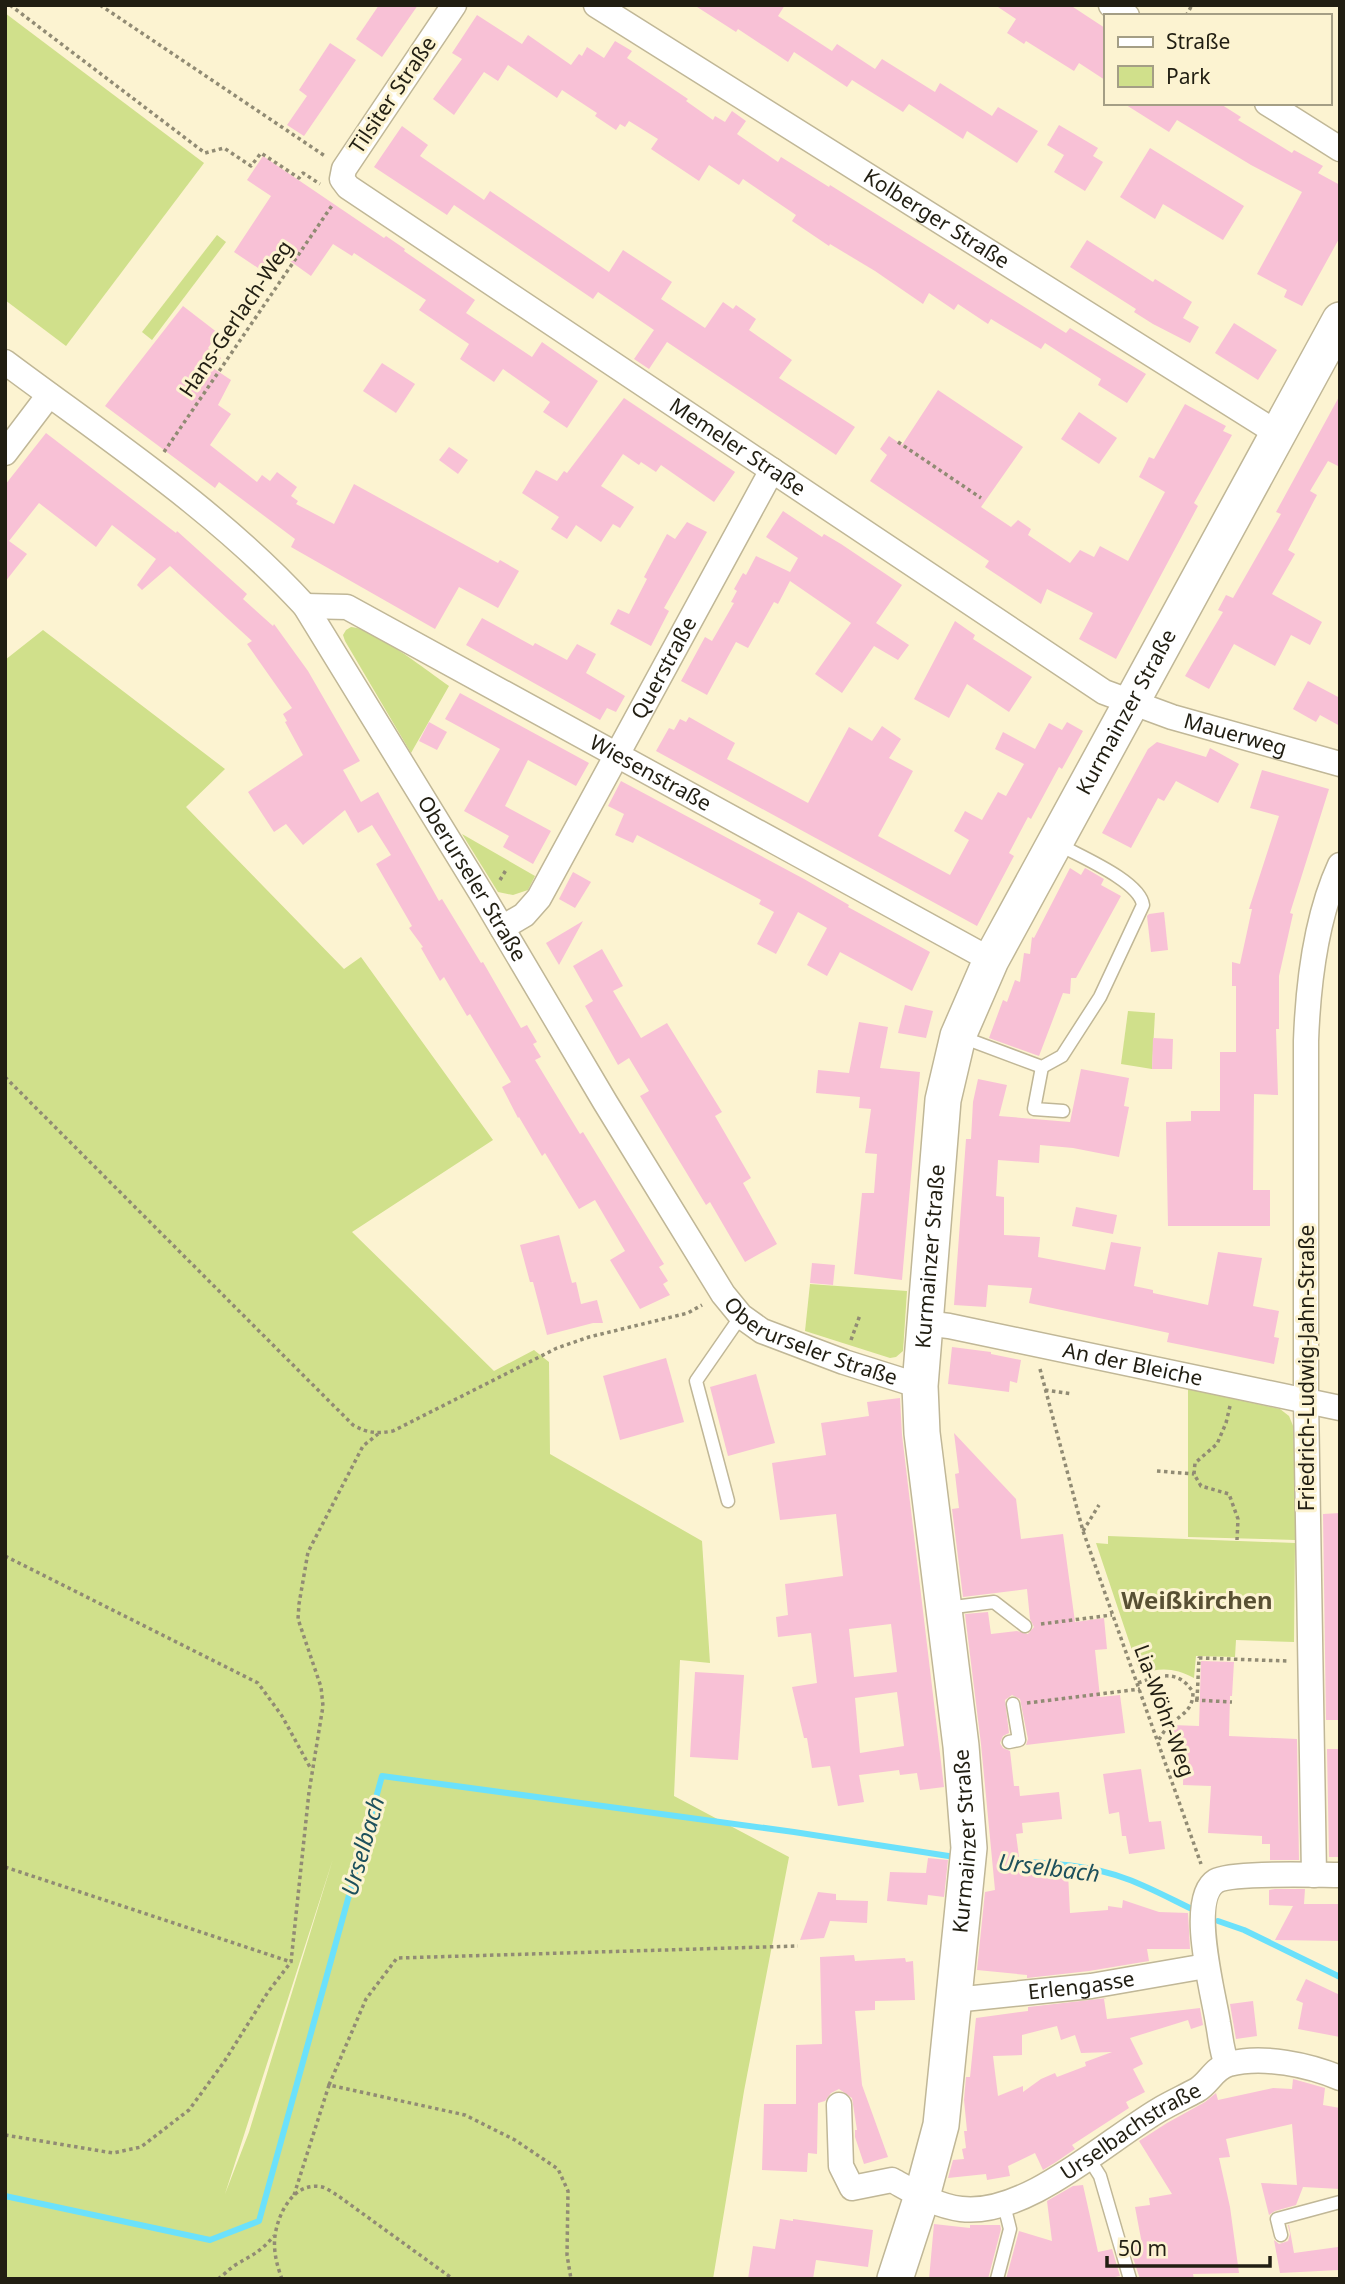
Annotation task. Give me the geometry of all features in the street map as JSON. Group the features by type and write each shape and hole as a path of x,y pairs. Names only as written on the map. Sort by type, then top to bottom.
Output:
{"main road":[{"name":"Kurmainzer Straße","path":"895,2279 922,2196 941,2125 969,1848 970,1746 943,1608 922,1433 920,1386 943,1100 958,1036 991,960 1340,320"}],"street":[{"name":"Tilsiter Straße","path":"343,184 454,5"},
{"name":"Kolberger Straße","path":"596,5 1277,433"},
{"path":"1270,105 1340,149"},
{"name":"Memeler Straße","path":"343,184 1104,692 1131,703"},
{"name":"Oberurseler Straße","path":"5,362 152,471 270,568 305,606 605,1102 723,1294 741,1317 762,1331 844,1362 920,1386"},
{"path":"5,453 49,395"},
{"name":"Querstraße","path":"502,928 524,915 539,898 772,470"},
{"name":"Wiesenstraße","path":"305,606 347,607 991,960"},
{"name":"Mauerweg","path":"1131,703 1340,764"},
{"name":"Friedrich-Ludwig-Jahn-Straße","path":"1314,1875 1306,1401 1307,1004 1328,897 1340,865"},
{"name":"An der Bleiche","path":"925,1323 1340,1408"},
{"path":"1340,1875 1236,1876 1216,1881 1204,1897 1203,1905 1206,1966 1219,2023 1220,2047 1227,2064 1264,2061 1340,2078"},
{"name":"Erlengasse","path":"954,2000 1091,1986 1206,1966"},
{"name":"Urselbachstraße","path":"839,2105 841,2166 852,2188 892,2180 948,2206 964,2209 1004,2205 1032,2193 1159,2109 1200,2088 1212,2074 1227,2064"}],"lane":[{"path":"958,1036 1042,1067 1062,1056 1100,997 1143,905 1142,897 1130,884 1055,842"},
{"path":"1042,1067 1034,1109 1063,1111"},
{"path":"728,1502 696,1381 741,1317"},
{"path":"943,1608 994,1602 1025,1626"},
{"path":"1009,1742 1019,1740 1013,1704"},
{"path":"1088,2157 1100,2176 1130,2279"},
{"path":"1281,2235 1277,2219 1340,2202"},
{"path":"997,2279 1010,2229 1004,2205"}],"path":[{"path":"10,5 205,153 224,148 251,166 261,153 299,178 303,173 343,184"},
{"path":"100,5 343,184"},
{"name":"Hans-Gerlach-Weg","path":"152,471 343,184"},
{"path":"898,442 981,498"},
{"path":"5,1077 353,1425 365,1431 378,1434 393,1431 557,1348 589,1337 688,1313 723,1294"},
{"name":"Lia-Wöhr-Weg","path":"1034,1344 1083,1531 1203,1871 1212,1885"},
{"path":"1232,1387 1226,1423 1217,1444 1195,1464 1194,1474 1201,1486 1229,1494 1238,1519 1237,1540"},
{"path":"1045,1390 1072,1394"},
{"path":"5,2135 113,2153 141,2147 189,2110 224,2062 268,1992 292,1962 312,1770 323,1706 321,1687 298,1619 309,1552 363,1446 378,1434"},
{"path":"1157,1471 1194,1474"},
{"path":"1083,1531 1099,1505"},
{"path":"5,1556 258,1683 282,1716 312,1770"},
{"path":"1025,1626 1112,1615"},
{"path":"1158,1741 1170,1724 1185,1715 1195,1700 1199,1658 1310,1662"},
{"path":"1138,1683 1169,1674 1179,1676 1193,1692 1195,1700"},
{"path":"1013,1704 1140,1689"},
{"path":"1195,1700 1232,1702"},
{"path":"5,1867 292,1962"},
{"path":"294,2195 329,2085 366,1999 397,1958 798,1946"},
{"path":"329,2085 465,2115 515,2140 558,2169 568,2191 568,2255 571,2279"},
{"path":"282,2279 275,2255 275,2236 287,2202 306,2188 322,2187 453,2279"},
{"path":"218,2279 239,2262 260,2251 275,2236"}],"green space":[{"path":"5,13 204,163 66,346 5,300"},
{"path":"217,235 226,242 152,340 142,332"},
{"path":"351,627 361,629 386,642 449,686 411,753 345,641 343,635"},
{"path":"43,630 225,769 186,807 344,969 361,957 493,1140 352,1232 494,1371 534,1350 549,1362 550,1454 702,1541 710,1663 680,1660 674,1796 789,1857 744,2091 713,2279 5,2279 5,660","holes":["333,1859 249,2132 225,2194"]},
{"path":"462,834 535,876 528,890 513,895 498,892"},
{"path":"1128,1011 1155,1013 1152,1069 1121,1064"},
{"path":"810,1284 907,1291 903,1351 890,1358 805,1331"},
{"path":"1188,1389 1280,1409 1289,1416 1296,1433 1295,1540 1188,1537"},
{"path":"1108,1536 1295,1543 1294,1642 1236,1640 1235,1657 1196,1656 1194,1678 1168,1670 1140,1674 1096,1543 1108,1544"}],"building":[{"path":"379,5 418,5 382,57 356,39"},
{"path":"694,5 785,5 778,16 832,51 837,44 875,69 882,59 935,92 940,83 992,116 998,107 1038,131 1017,163 967,131 963,139 909,104 903,112 852,80 847,87 794,52 788,62 738,29 736,32"},
{"path":"995,5 1070,5 1104,27 1104,79 1079,63 1074,71 1026,41 1024,44 1007,33 1016,19"},
{"path":"477,15 522,44 528,35 571,65 579,54 582,56 587,47 604,58 615,41 632,51 627,58 688,99 686,101 713,120 715,116 725,122 732,111 746,121 737,134 778,162 781,157 829,187 830,185 1066,333 1070,328 1146,374 1127,403 1098,385 1101,379 1045,343 1041,349 991,319 988,324 958,304 954,310 929,293 923,304 875,271 830,244 829,246 792,221 796,215 743,179 739,185 709,165 699,181 651,149 658,139 629,121 625,127 620,124 616,130 595,116 597,113 562,90 557,98 508,65 498,81 484,72 454,115 433,99 462,59 452,53"},
{"path":"330,43 356,60 304,136 287,125 307,96 299,90"},
{"path":"1126,105 1222,105 1241,117 1238,120 1292,153 1294,150 1323,166 1318,173 1340,185 1340,237 1302,306 1284,297 1287,290 1257,274 1302,192 1177,120 1169,132"},
{"path":"1059,125 1098,148 1093,156 1103,162 1085,191 1054,172 1064,155 1047,145"},
{"path":"402,126 428,145 420,156 484,200 490,191 609,272 623,250 672,282 661,299 705,328 723,302 733,309 736,305 756,319 749,330 792,360 779,378 855,427 836,455 667,342 649,369 634,359 654,330 598,292 593,299 454,205 447,215 374,167"},
{"path":"1150,148 1244,206 1223,240 1163,204 1155,219 1120,197"},
{"path":"263,156 384,238 386,236 475,300 466,313 532,357 542,342 598,381 567,428 543,412 550,402 503,369 494,382 460,359 469,344 419,310 426,300 354,253 352,256 333,244 311,276 283,256 270,276 234,252 271,196 247,180"},
{"path":"1087,240 1153,282 1155,279 1192,302 1183,318 1199,327 1190,343 1134,312 1136,309 1070,267"},
{"path":"183,306 218,333 208,348 221,358 213,368 231,380 218,405 231,414 210,445 257,482 262,475 270,481 277,472 297,487 291,496 298,501 296,504 334,524 354,484 498,563 500,560 519,571 498,608 459,587 435,629 291,547 295,539 219,482 215,488 105,406"},
{"path":"1234,323 1277,350 1258,380 1215,353"},
{"path":"382,363 415,384 396,413 363,391"},
{"path":"938,390 1023,447 981,507 1011,527 1018,520 1031,529 1028,535 1070,563 1080,550 1094,557 1100,546 1128,561 1165,492 1139,477 1149,457 1154,459 1185,404 1226,426 1223,431 1232,435 1194,503 1198,506 1116,659 1079,639 1093,613 1047,589 1041,604 985,567 989,561 870,481 887,455 880,449 889,436 902,445"},
{"path":"1340,395 1340,467 1328,461 1310,491 1317,495 1288,550 1295,554 1272,594 1322,622 1310,645 1291,635 1275,666 1234,644 1209,689 1185,676 1223,612 1218,610 1226,595 1233,598 1281,514 1276,512"},
{"path":"624,398 735,472 714,502 661,465 656,472 623,454 601,486 634,507 620,528 613,524 601,542 576,525 567,539 551,529 559,517 522,493 536,470 557,481 564,471 567,473"},
{"path":"1079,412 1117,438 1099,464 1061,439"},
{"path":"46,433 176,533 177,531 247,594 243,599 273,626 274,624 308,671 360,761 343,770 361,802 378,792 439,901 442,899 481,963 483,962 521,1028 527,1025 537,1042 533,1044 541,1057 535,1060 664,1264 659,1267 668,1281 663,1284 670,1295 640,1309 610,1260 625,1251 595,1200 579,1209 545,1153 542,1156 502,1087 511,1082 444,977 440,981 376,864 391,855 372,825 358,833 345,810 303,845 286,824 274,832 248,792 303,755 283,714 292,708 247,644 252,641 170,566 142,590 137,585 156,559 112,525 96,547 39,503 9,541 27,554 5,582 5,485"},
{"path":"449,447 468,460 458,474 439,460"},
{"path":"783,511 822,537 824,534 841,544 902,585 876,623 909,645 898,660 874,646 842,693 815,674 851,623 790,581 778,604 774,602 748,648 736,642 707,695 681,681 705,637 712,641 734,603 731,602 737,591 734,589 743,573 746,575 756,556 790,572 798,558 766,537"},
{"path":"687,522 707,532 664,608 669,611 651,646 610,624 618,609 629,614 647,579 644,577 667,534 675,539"},
{"path":"482,618 533,646 535,643 567,660 577,644 596,654 586,673 625,696 616,712 607,708 600,720 466,645"},
{"path":"955,621 975,635 973,639 1032,677 1009,712 967,684 949,718 914,699"},
{"path":"1308,681 1340,698 1340,726 1320,715 1316,722 1293,709"},
{"path":"460,693 589,763 576,786 528,760 505,806 551,831 533,864 503,847 509,836 464,811 500,749 445,719"},
{"path":"689,717 735,743 727,759 808,803 849,727 872,741 882,726 901,739 889,758 913,771 878,836 950,875 969,840 954,831 965,811 982,820 998,792 1006,796 1024,764 995,749 1003,732 1035,749 1049,723 1062,730 1067,722 1083,731 1062,769 1059,767 1031,819 1028,817 1009,853 1014,856 977,926 656,751 669,728 674,730 680,719 686,722"},
{"path":"429,722 447,732 437,750 419,741"},
{"path":"1157,742 1206,757 1210,748 1239,764 1218,803 1176,781 1164,801 1158,798 1131,848 1102,833 1148,749"},
{"path":"1262,770 1329,789 1290,913 1293,914 1279,976 1279,1029 1276,1029 1278,1095 1254,1094 1253,1190 1270,1190 1270,1226 1168,1226 1166,1122 1191,1121 1191,1111 1220,1111 1220,1052 1236,1052 1236,986 1232,986 1232,962 1240,964 1252,909 1249,909 1279,816 1250,808"},
{"path":"621,781 804,879 849,905 848,907 930,952 912,991 840,952 827,976 807,965 827,928 798,912 776,954 757,944 774,912 759,904 761,900 637,835 633,843 615,835 624,814 608,806"},
{"path":"1070,868 1081,875 1085,868 1087,869 1104,879 1101,885 1121,896 1076,978 1071,978 1070,994 1063,993 1039,1056 989,1038 1003,1000 1007,1002 1015,980 1020,982 1024,953 1030,954 1032,937 1034,938"},
{"path":"573,872 591,882 575,908 559,899"},
{"path":"1164,912 1168,950 1151,952 1147,916"},
{"path":"583,921 559,965 546,943"},
{"path":"602,949 623,986 613,991 641,1038 667,1023 722,1112 715,1116 751,1178 743,1183 777,1244 745,1262 710,1202 706,1205 640,1096 649,1091 629,1058 618,1065 585,1006 593,1001 573,966"},
{"path":"905,1005 933,1011 926,1038 898,1033"},
{"path":"859,1022 888,1027 880,1068 920,1072 902,1280 854,1274 862,1193 874,1193 877,1154 865,1153 871,1109 859,1108 860,1097 816,1093 818,1070 849,1073"},
{"path":"1153,1038 1173,1039 1172,1069 1152,1069"},
{"path":"1081,1069 1129,1078 1124,1106 1129,1107 1119,1157 1040,1145 1039,1163 998,1160 996,1196 1004,1197 1004,1235 1040,1237 1038,1257 1105,1270 1111,1242 1141,1247 1134,1286 1208,1305 1218,1252 1262,1258 1253,1306 1279,1311 1274,1337 1279,1338 1274,1364 1167,1342 1169,1333 1029,1303 1032,1288 988,1285 986,1307 954,1305 966,1139 971,1139 973,1102 978,1079 1007,1085 999,1116 1070,1122"},
{"path":"1076,1207 1117,1215 1113,1234 1072,1226"},
{"path":"559,1235 572,1283 576,1282 581,1304 597,1300 603,1323 547,1335 520,1245"},
{"path":"812,1263 835,1265 833,1285 810,1283"},
{"path":"952,1347 991,1352 1021,1360 1017,1383 1010,1381 1009,1392 948,1384"},
{"path":"666,1358 684,1422 620,1440 603,1376"},
{"path":"756,1374 775,1443 728,1456 710,1387"},
{"path":"900,1398 902,1435 944,1787 920,1790 917,1773 900,1775 899,1770 859,1775 864,1802 838,1806 830,1766 812,1768 807,1738 804,1738 792,1687 817,1683 811,1633 778,1637 776,1617 788,1615 785,1584 843,1576 836,1514 780,1520 772,1463 826,1455 821,1423 869,1416 867,1402","holes":["891,1624 897,1672 854,1677 849,1629","897,1692 904,1746 860,1753 855,1698"]},
{"path":"954,1433 1016,1499 1021,1539 1063,1534 1075,1622 1104,1618 1107,1649 1095,1650 1100,1697 1120,1695 1125,1733 1026,1745 1028,1739 1020,1699 1012,1695 1005,1700 1009,1733 1003,1736 1000,1743 1010,1751 1014,1786 1019,1786 1020,1796 1059,1792 1062,1819 1022,1823 1023,1833 1016,1834 1021,1872 1068,1873 1070,1913 1108,1910 1108,1906 1122,1908 1123,1900 1159,1912 1188,1913 1190,1949 1147,1949 1149,1961 1027,1978 1027,1975 977,1970 985,1892 995,1890 965,1614 988,1612 991,1634 1017,1631 1028,1634 1034,1627 1030,1619 1027,1589 963,1597 952,1509 959,1508 955,1474 959,1473"},
{"path":"1340,1513 1340,1720 1326,1720 1323,1514"},
{"path":"1201,1661 1234,1662 1229,1736 1297,1739 1299,1860 1270,1860 1270,1844 1262,1844 1262,1836 1208,1833 1211,1786 1183,1785 1184,1744 1171,1743 1172,1725 1199,1726"},
{"path":"695,1672 744,1675 738,1760 690,1757"},
{"path":"1327,1749 1340,1749 1340,1857 1329,1857"},
{"path":"1141,1769 1149,1822 1161,1821 1165,1849 1129,1854 1126,1836 1122,1836 1119,1812 1109,1814 1103,1774"},
{"path":"928,1858 948,1860 944,1897 928,1895 927,1905 887,1901 890,1872 926,1873"},
{"path":"1305,1889 1304,1904 1340,1904 1340,1941 1275,1940 1293,1906 1269,1905 1269,1890"},
{"path":"818,1892 836,1894 836,1900 868,1901 867,1923 830,1921 824,1938 800,1940"},
{"path":"854,1955 855,1961 905,1958 906,1962 913,1961 915,2000 875,2001 875,2010 855,2011 862,2085 888,2157 864,2164 855,2137 857,2130 852,2098 839,2089 831,2093 825,2101 818,2103 817,2154 808,2153 807,2172 762,2170 764,2104 796,2104 796,2045 822,2044 820,1957"},
{"path":"1306,1979 1340,1995 1340,2037 1298,2029 1303,2003 1296,2000"},
{"path":"1107,1998 1104,1999 1107,2019 1200,2008 1203,2025 1191,2029 1188,2020 1130,2038 1143,2064 1133,2069 1145,2092 1126,2102 1129,2108 1072,2145 1075,2149 1043,2170 1035,2153 1008,2166 1010,2176 987,2180 986,2174 948,2178 953,2160 964,2159 962,2149 966,2148 964,2100 966,2077 970,2077 976,2018 1028,2011 1028,2007","holes":["1057,2026 1061,2040 1075,2035 1081,2053 1112,2052 1085,2062 1086,2066 1057,2077 1055,2073 1041,2079 1023,2092 1023,2086 998,2096 993,2056 1022,2055 1022,2035"]},
{"path":"1253,2001 1257,2036 1236,2039 1230,2004"},
{"path":"1293,2079 1325,2088 1323,2105 1340,2108 1340,2189 1303,2187 1296,2205 1269,2215 1261,2183 1297,2185 1292,2124 1226,2139 1230,2157 1219,2158 1230,2207 1239,2273 1193,2274 1194,2279 1140,2279 1129,2246 1142,2244 1135,2207 1150,2205 1149,2198 1172,2194 1139,2141 1216,2093 1218,2100 1273,2088 1292,2089"},
{"path":"1083,2185 1098,2252 1112,2249 1120,2276 1104,2279 1006,2279 1019,2231 1052,2241 1047,2201 1073,2186"},
{"path":"780,2219 873,2230 868,2267 816,2260 813,2279 748,2279 753,2246 775,2249"},
{"path":"934,2224 970,2228 970,2225 1000,2225 988,2279 929,2279"},
{"path":"1288,2225 1294,2253 1338,2247 1339,2270 1280,2273 1274,2240 1279,2244 1288,2241"}],"waterway":[{"name":"Urselbach","path":"5,2196 210,2240 259,2221 382,1776 794,1832 955,1857"},
{"name":"Urselbach","path":"1013,1861 1071,1866 1113,1874 1192,1909"},
{"name":"Urselbach","path":"1218,1921 1244,1930 1340,1977"}],"district":[{"name":"Weißkirchen","path":"1197,1601"}]}
